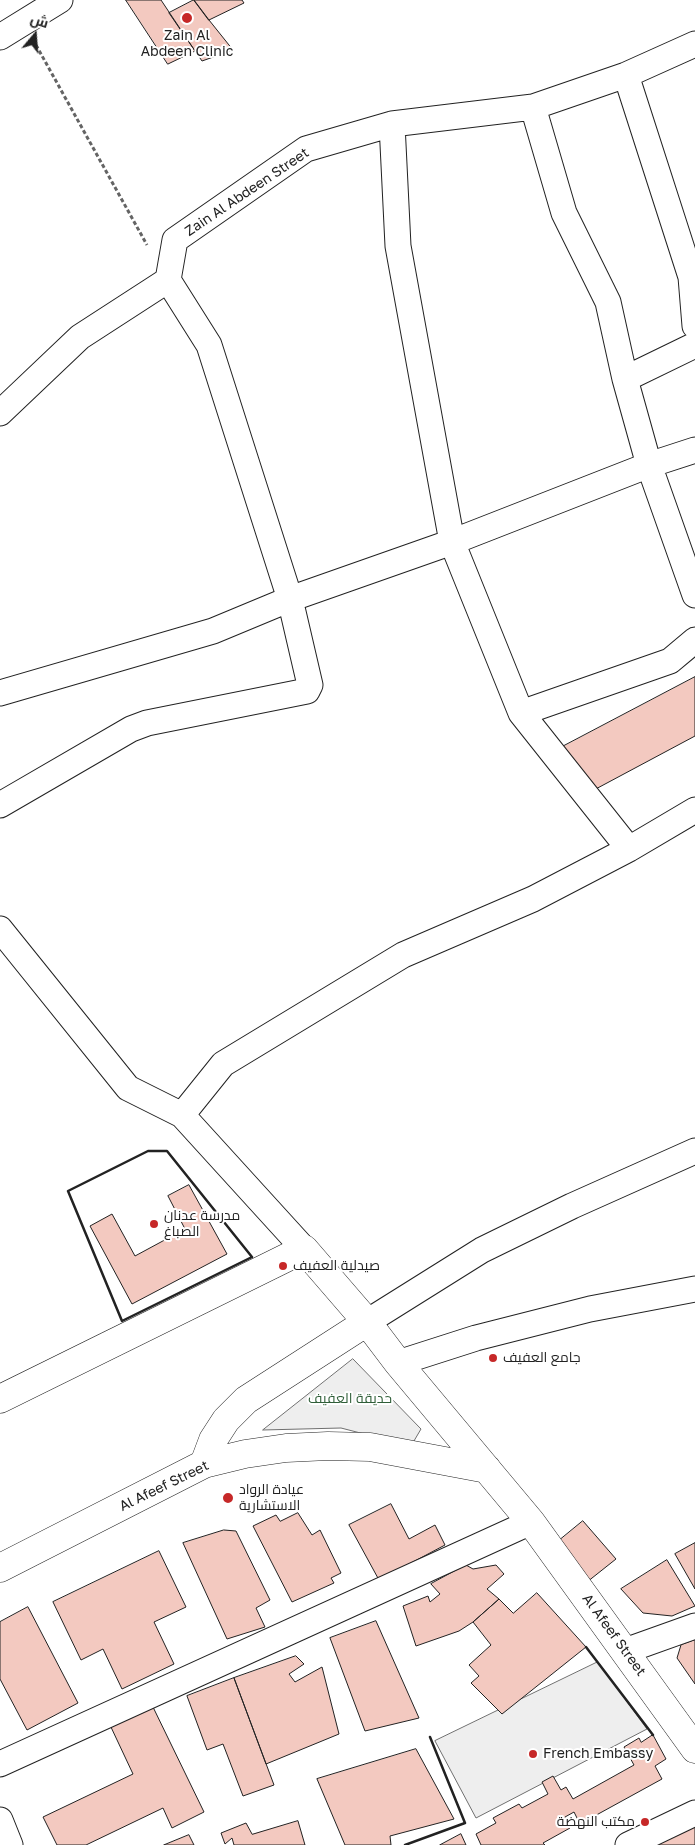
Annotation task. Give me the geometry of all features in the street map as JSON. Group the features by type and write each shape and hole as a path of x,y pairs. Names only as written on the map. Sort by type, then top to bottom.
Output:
{"main road":[{"name":"Al Afeef Street","path":"304,1249 367,1322 398,1363 531,1522 695,1749"},
{"path":"0,1399 304,1249"},
{"path":"204,1464 213,1440 226,1420 246,1400 367,1322"},
{"name":"Al Afeef Street","path":"0,1568 204,1464 245,1454 286,1448 370,1447 488,1469"}],"street":[{"path":"0,37 60,0"},
{"name":"Zain Al Abdeen Street","path":"168,280 175,240 306,150 392,124 533,107 626,75 695,44"},
{"path":"626,75 691,277 695,326"},
{"path":"533,107 564,213 608,302 625,379 649,465 695,595"},
{"path":"392,124 398,246 452,542 521,713 628,849"},
{"path":"0,413 80,337 168,280 209,345 290,599 310,686 307,691 147,723 131,729 0,805"},
{"path":"625,379 695,346"},
{"path":"0,693 212,631 290,599 452,542 649,465 695,450"},
{"path":"521,713 670,661 695,640"},
{"path":"182,1115 223,1064 403,955 533,898 628,849 695,810"},
{"path":"0,929 128,1088 182,1115 304,1249"},
{"path":"367,1322 482,1250 572,1206 695,1151"},
{"path":"398,1363 476,1338 590,1309 695,1289"},
{"path":"0,1764 531,1522"},
{"path":"625,1651 695,1626"},
{"path":"628,1845 695,1813"},
{"path":"0,1820 10,1845"}],"path":[{"path":"24,22 132,221 168,280"}],"green space":[{"name":"حديقة العفيف","path":"353,1359 421,1429 411,1446 341,1428 263,1430"},
{"path":"598,1662 647,1729 476,1818 435,1741"}],"building":[{"path":"126,0 161,0 195,51 168,64"},
{"path":"194,0 242,0 244,3 209,20"},
{"path":"194,0 233,50 202,61 169,13"},
{"path":"695,677 695,736 592,791 562,747"},
{"path":"189,1185 227,1254 132,1304 90,1226 112,1214 135,1256 185,1229 168,1196"},
{"path":"391,1504 409,1539 435,1525 445,1545 379,1580 349,1525"},
{"path":"298,1513 312,1535 320,1530 341,1573 331,1578 334,1583 292,1602 253,1526 276,1515 280,1521"},
{"path":"583,1521 616,1559 587,1582 555,1544"},
{"path":"224,1530 236,1531 270,1600 256,1608 265,1627 227,1639 183,1543"},
{"path":"695,1543 695,1589 675,1554"},
{"path":"159,1551 186,1607 154,1622 174,1664 122,1689 103,1649 81,1660 53,1602"},
{"path":"667,1560 695,1606 672,1616 643,1613 621,1589"},
{"path":"466,1565 473,1569 496,1565 504,1574 487,1589 499,1599 473,1622 459,1631 416,1646 403,1606 428,1596 430,1602 440,1594 431,1584"},
{"path":"537,1593 586,1647 502,1714 471,1683 479,1676 469,1665 491,1645 473,1622 499,1599 513,1613"},
{"path":"28,1607 78,1703 27,1730 0,1679 0,1622"},
{"path":"376,1621 419,1718 365,1731 330,1638"},
{"path":"695,1640 695,1684 677,1658 681,1645"},
{"path":"296,1656 304,1664 289,1674 295,1682 322,1667 339,1734 266,1764 234,1678"},
{"path":"234,1678 274,1785 243,1796 223,1744 207,1750 187,1696"},
{"path":"152,1705 204,1812 172,1828 163,1808 86,1845 57,1845 43,1817 133,1774 110,1725"},
{"path":"653,1735 666,1759 655,1766 662,1779 580,1824 574,1812 565,1817 570,1828 543,1843 545,1845 481,1845 476,1834 496,1823 493,1818 519,1804 522,1808 548,1794 542,1782 553,1776 561,1790 566,1787 573,1799 634,1765 624,1747 639,1738 641,1742"},
{"path":"416,1749 454,1819 390,1836 391,1845 345,1845 317,1779"},
{"path":"695,1818 695,1845 644,1845"},
{"path":"298,1821 305,1845 234,1845 232,1838 225,1844 221,1833 246,1823 252,1834"},
{"path":"461,1834 466,1845 440,1845"},
{"path":"189,1835 194,1845 164,1845"}],"wall":[{"path":"148,1151 167,1151 252,1257 122,1321 68,1191 148,1151"},
{"path":"586,1647 653,1735"},
{"path":"405,1845 465,1823 430,1737"}],"place":[{"name":"Zain Al Abdeen Clinic","path":"187,18"},
{"name":"مدرسة عدنان الصباغ","path":"154,1224"},
{"name":"صيدلية العفيف","path":"283,1266"},
{"name":"جامع العفيف","path":"493,1358"},
{"name":"عيادة الرواد الاستشارية","path":"228,1498"},
{"name":"French Embassy","path":"533,1754"},
{"name":"مكتب النهضة","path":"645,1822"}]}
